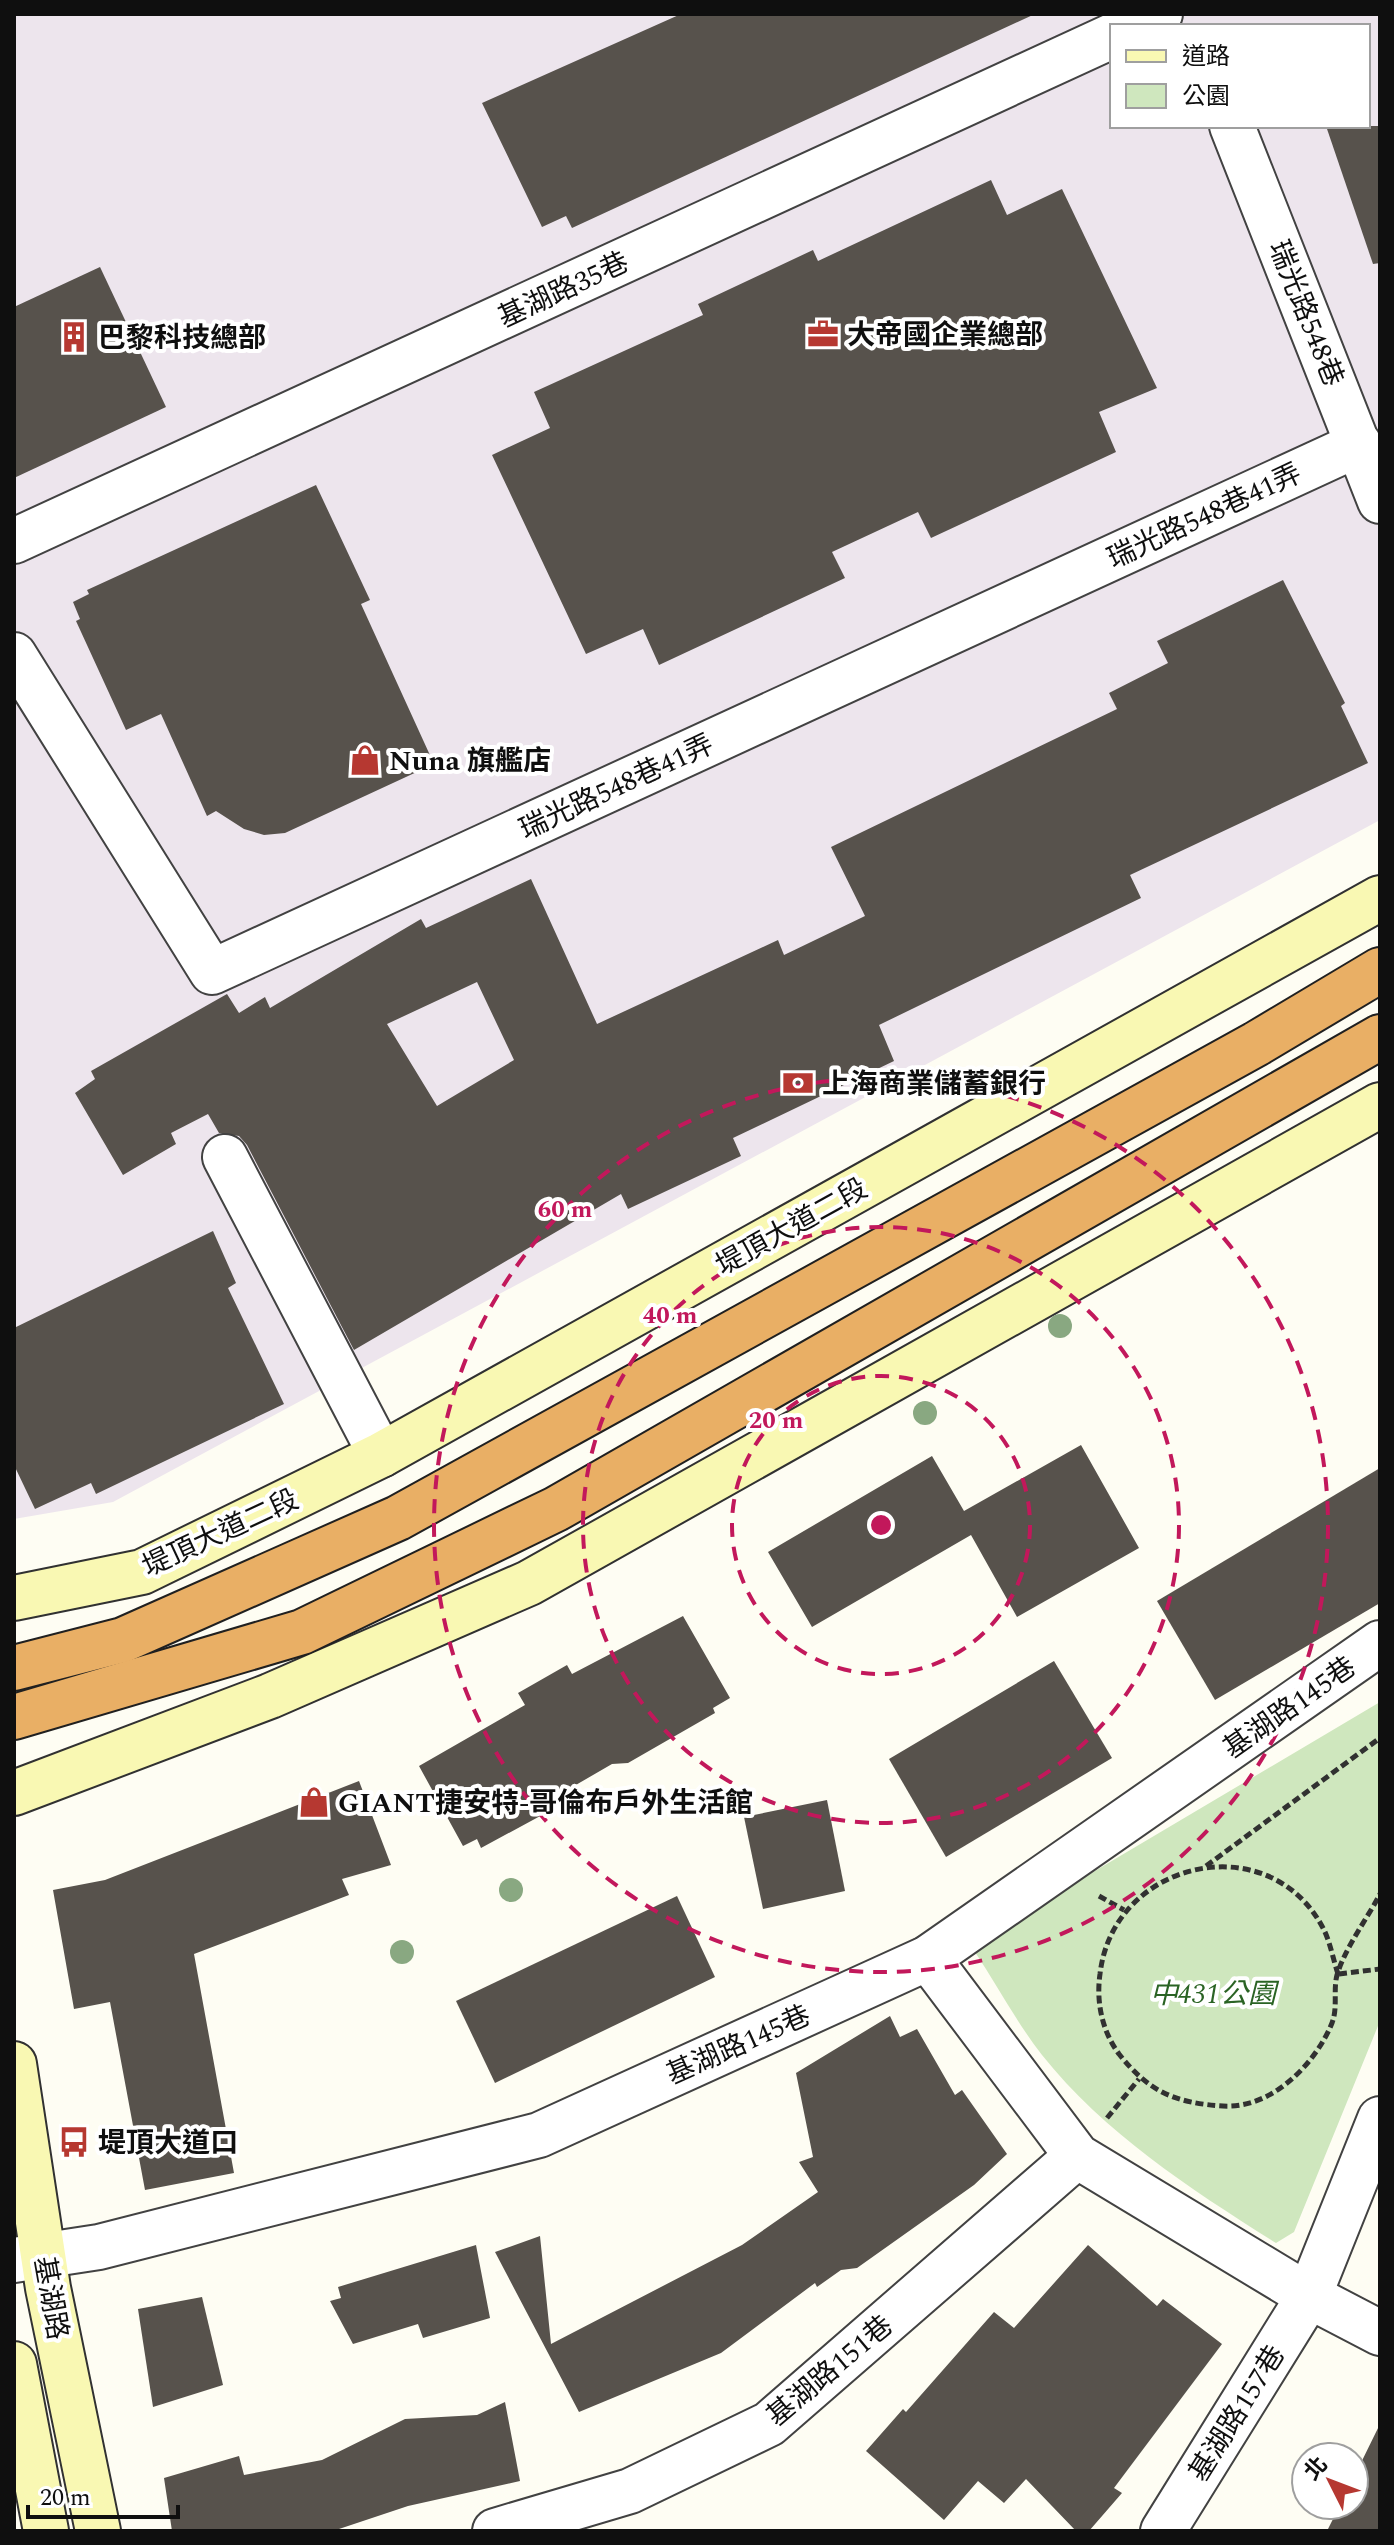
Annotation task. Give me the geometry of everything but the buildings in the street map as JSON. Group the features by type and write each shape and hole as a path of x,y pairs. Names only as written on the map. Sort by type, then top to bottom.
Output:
{"highway":[{"name":"堤頂大道二段","path":"14,1668 123,1640 398,1518 1242,1051 1380,970"},
{"path":"14,1717 302,1632 542,1516 1380,1037"}],"street":[{"path":"1138,24 1160,14"},
{"name":"基湖路35巷","path":"14,541 1110,37"},
{"name":"瑞光路548巷","path":"1233,128 1380,501"},
{"name":"瑞光路548巷41弄","path":"14,655 212,972 1359,444"},
{"name":"堤頂大道二段","path":"14,1598 142,1572 381,1455 1380,898"},
{"path":"14,1793 270,1696 529,1583 1380,1105"},
{"path":"225,1157 381,1455"},
{"name":"基湖路145巷","path":"28,2258 99,2247 539,2135 928,1958 1380,1643"},
{"path":"928,1958 1077,2156 1309,2296 1380,2333"},
{"name":"基湖路","path":"14,2064 28,2258 98,2531"},
{"name":"基湖路157巷","path":"1163,2531 1309,2296 1380,2119"},
{"name":"基湖路151巷","path":"495,2531 630,2491 769,2424 1077,2156"},
{"name":"基湖路","path":"14,2364 46,2531"}],"path":[{"path":"1380,1738 1206,1866 1157,1882 1124,1910 1102,1951 1097,1997 1109,2040 1139,2078 1177,2100 1227,2106 1272,2094 1310,2064 1333,2021 1338,1974 1380,1894"},
{"path":"1206,1866 1255,1872 1294,1892 1323,1927 1338,1974"},
{"path":"1338,1974 1380,1969"}],"shaded area":[{"path":"14,14 1380,14 1380,820 113,1502 14,1519"}],"green space":[{"name":"中431公園","path":"1380,1702 1380,2021 1294,2232 1276,2243 1151,2159 1093,2110 1042,2055 975,1952 980,1939"}],"place":[{"name":"大帝國企業總部","path":"823,334"},
{"name":"巴黎科技總部","path":"74,337"},
{"name":"Nuna 旗艦店","path":"365,760"},
{"name":"上海商業儲蓄銀行","path":"798,1083"},
{"name":"GIANT捷安特-哥倫布戶外生活館","path":"314,1802"},
{"name":"堤頂大道口","path":"74,2142"}]}
